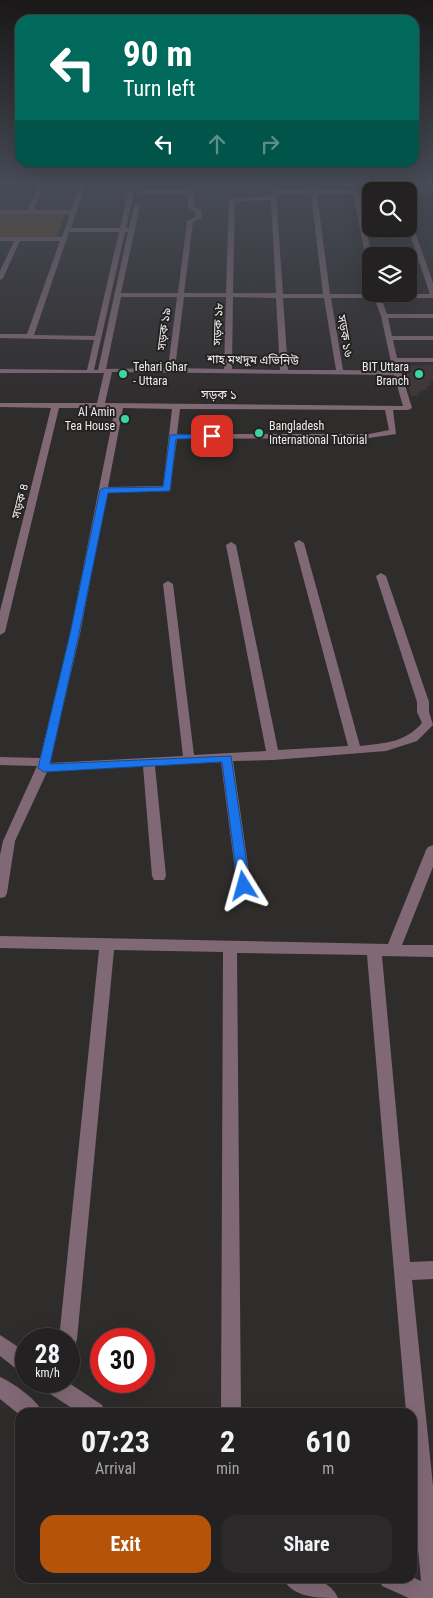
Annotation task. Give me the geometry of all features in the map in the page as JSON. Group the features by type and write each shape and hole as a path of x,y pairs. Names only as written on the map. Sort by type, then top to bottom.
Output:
{"street":[{"path":"0,278 9,259"},
{"path":"30,336 57,259"},
{"path":"91,369 116,259"},
{"path":"100,406 104,369 126,259"},
{"name":"সড়ক ১৯","path":"171,371 185,259"},
{"name":"সড়ক ১৮","path":"228,371 231,259"},
{"path":"276,259 284,372"},
{"name":"সড়ক ১৬","path":"322,259 340,373"},
{"path":"417,295 433,295 421,259"},
{"path":"118,295 362,295"},
{"path":"379,302 390,338 397,373"},
{"path":"384,316 433,316"},
{"path":"0,336 98,338"},
{"path":"390,338 433,338"},
{"path":"395,360 433,360"},
{"name":"শাহ মখদুম এভিনিউ","path":"0,366 171,371 397,373"},
{"name":"শাহ মখদুম এভিনিউ","path":"0,372 91,369"},
{"name":"সড়ক ১","path":"0,405 408,408 397,373"},
{"name":"সড়ক ৪","path":"0,632 56,406"},
{"path":"0,893 4,841 44,765 75,634 120,406"},
{"path":"104,490 167,489 176,406"},
{"path":"173,437 369,436 394,432 388,408"},
{"path":"299,543 354,750"},
{"path":"231,545 273,756"},
{"path":"0,762 44,765 273,756 394,746 420,736 428,724 428,710 423,702 381,576"},
{"path":"168,584 189,760"},
{"path":"227,758 244,886"},
{"path":"150,762 159,876"},
{"path":"393,950 433,850"},
{"path":"0,942 433,951"},
{"path":"69,1328 108,945"},
{"path":"230,947 231,1408"},
{"path":"374,950 415,1408"},
{"path":"402,1271 433,1270"},
{"path":"0,1344 15,1356"},
{"path":"0,1387 27,1408"},
{"path":"69,1393 90,1408"},
{"path":"417,1426 433,1592"},
{"path":"302,1583 327,1598"},
{"path":"401,1583 433,1598"}],"shaded area":[{"name":"BIT Uttara Branch","path":"433,365 433,381 430,381 431,386 427,386 427,390 421,390 418,396 411,396 404,366"}],"place":[{"name":"Tehari Ghar - Uttara","path":"123,374"},
{"name":"BIT Uttara Branch","path":"419,374"},
{"name":"Al Amin Tea House","path":"125,419"},
{"name":"Bangladesh International Tutorial","path":"259,433"}],"route":[{"path":"212,436 173,437 168,488 165,490 104,490 75,634 44,768 227,758 244,886"}]}
